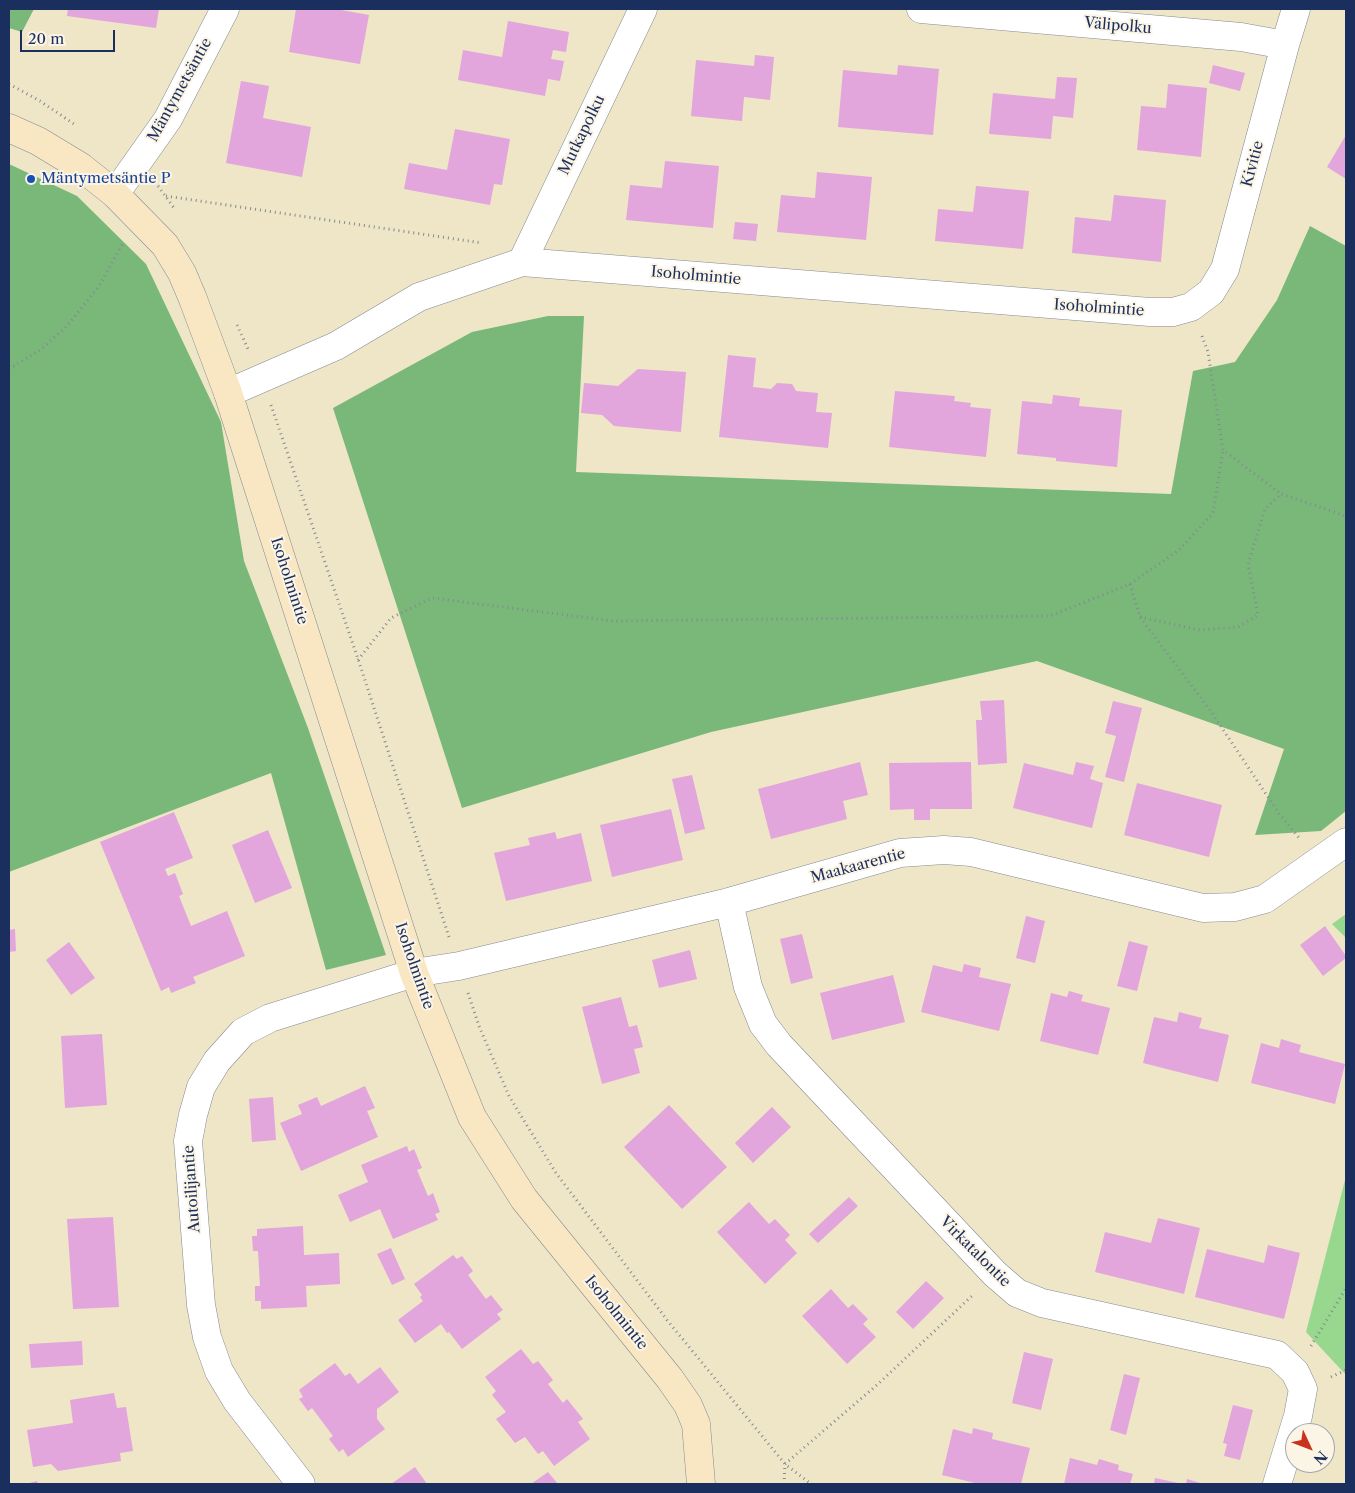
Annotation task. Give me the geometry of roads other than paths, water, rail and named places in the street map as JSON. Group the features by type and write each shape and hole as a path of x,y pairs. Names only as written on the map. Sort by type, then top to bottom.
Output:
{"street":[{"name":"Mäntymetsäntie","path":"115,194 168,119 225,9"},
{"name":"Mutkapolku","path":"522,262 643,9"},
{"name":"Välipolku","path":"921,9 1241,37 1285,45"},
{"name":"Kivitie","path":"1191,307 1211,292 1225,269 1296,9"},
{"name":"Isoholmintie","path":"9,128 38,142 81,167 115,194 165,245 182,273 194,299 228,393 414,973 472,1117 524,1199 670,1379 688,1405 696,1424 700,1484"},
{"name":"Isoholmintie","path":"228,393 261,377 336,346 418,298 522,262 1150,312 1173,312 1191,307"},
{"name":"Maakaarentie","path":"414,973 459,966 729,902 900,853 944,850 971,852 1203,908 1235,907 1265,899 1319,863 1346,842"},
{"name":"Virkatalontie","path":"729,902 748,986 763,1024 779,1045 995,1274 1017,1293 1042,1303 1277,1355 1296,1372 1303,1389 1298,1416 1277,1484"},
{"name":"Autoilijantie","path":"301,1484 237,1401 219,1370 207,1337 201,1305 188,1141 193,1115 201,1086 217,1061 243,1032 270,1018 414,973"}],"place":[{"name":"Mäntymetsäntie P","path":"31,179"}]}
